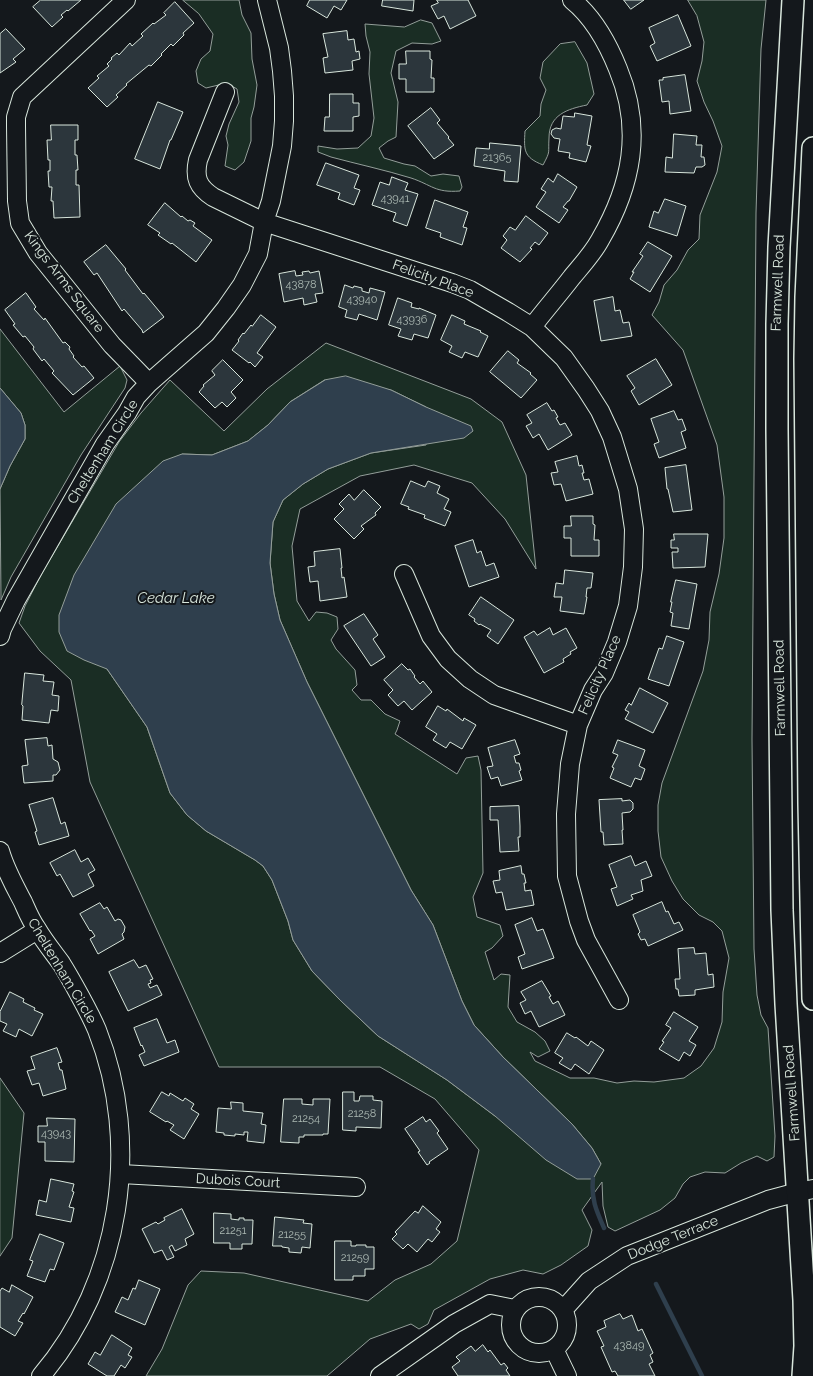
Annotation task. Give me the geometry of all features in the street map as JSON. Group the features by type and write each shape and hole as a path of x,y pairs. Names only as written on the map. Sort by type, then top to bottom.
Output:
{"main road":[{"name":"Farmwell Road","path":"793,0 779,247 777,334 782,910 786,1004 805,1190 803,1376"},
{"name":"Farmwell Road","path":"813,148 806,297 810,490 810,824 813,999"}],"street":[{"name":"Kings Arms Square","path":"126,0 22,97 16,117 17,201 20,223 38,253 112,345 149,383"},
{"name":"Cheltenham Circle","path":"0,636 16,600 105,444 136,398 149,383 206,333 242,285 258,254 282,146 284,121 284,96 279,48 267,0"},
{"path":"532,327 599,242 616,210 623,191 632,150 630,107 613,56 600,33 572,0"},
{"name":"Felicity Place","path":"225,92 198,160 196,175 201,188 213,197 264,222 452,283 470,290 508,312 532,327 564,358 600,411 612,438 628,489 634,529 633,567 628,606 616,642 604,673 593,690 578,725 568,780 566,814 567,876 579,921 586,940 619,1000"},
{"path":"404,574 431,636 448,659 470,679 494,695 578,725"},
{"name":"Cheltenham Circle","path":"0,851 4,867 37,930 62,965 80,995 97,1030 110,1068 119,1122 121,1174 115,1217 99,1277 72,1333 41,1376"},
{"path":"0,953 37,930"},
{"name":"Dubois Court","path":"121,1174 356,1187"},
{"name":"Dodge Terrace","path":"563,1310 589,1281 627,1256 768,1200 805,1190"},
{"path":"533,1297 545,1297 555,1302 563,1310 567,1320 567,1331 562,1341 554,1349 544,1354 533,1353 523,1349 515,1341 511,1330 511,1319 515,1309 523,1301 533,1297"},
{"path":"380,1376 454,1324 490,1304 515,1309"},
{"path":"554,1349 567,1376"}],"green space":[{"path":"183,0 239,0 242,15 251,33 252,59 257,85 251,118 251,141 244,162 235,170 225,166 228,145 226,136 239,102 237,89 227,83 206,88 198,83 196,71 201,59 210,51 213,34 199,14"},
{"path":"688,0 766,0 761,49 756,213 752,739 754,949 757,995 761,1015 768,1028 775,1136 774,1157 767,1161 757,1156 725,1173 705,1172 690,1177 683,1184 675,1198 660,1210 615,1231 608,1227 603,1206 602,1182 582,1210 592,1230 588,1246 561,1265 543,1274 523,1270 490,1279 434,1310 428,1324 419,1329 411,1324 370,1339 327,1376 146,1376 162,1349 188,1285 201,1271 244,1273 368,1301 395,1280 431,1264 457,1241 479,1150 435,1099 380,1067 219,1067 90,782 71,680 40,651 19,623 25,606 42,573 119,442 170,380 224,431 267,389 326,343 471,399 502,422 526,475 536,569 505,519 472,483 414,465 360,476 300,509 292,546 297,601 309,621 316,612 327,613 337,617 338,629 331,640 336,649 355,670 357,685 352,690 361,700 371,700 385,714 400,721 395,734 457,774 466,758 478,756 481,770 483,873 473,897 477,917 500,925 503,936 492,948 485,952 494,980 501,974 510,975 508,1007 517,1022 535,1032 545,1041 550,1051 538,1057 530,1052 535,1061 570,1078 594,1078 617,1083 634,1081 654,1082 684,1078 701,1066 714,1048 722,1022 723,992 729,958 722,931 713,922 699,915 683,899 672,881 661,857 658,831 658,805 662,783 703,671 709,640 710,612 719,574 724,538 724,497 717,445 683,350 652,315 659,302 664,285 677,270 688,250 699,239 700,215 717,172 722,146 697,81 704,42 697,16","holes":["325,380 391,390 426,407 426,445 371,453 328,469 303,484 283,500 273,522 270,563 280,620 307,682 411,890 433,925 462,1001 474,1025 503,1057 572,1124 592,1148 601,1164 495,1116 447,1080 378,1036 340,1000 312,971 293,940 288,921 272,880 263,866 206,831 187,815 170,793 147,727 107,669 182,454 212,455 248,441 268,425 290,402"]},
{"path":"421,20 432,23 441,41 432,44 412,43 396,51 391,73 398,102 396,137 379,148 384,158 415,166 431,176 443,174 459,176 462,187 460,191 439,190 411,178 318,152 318,146 337,149 358,148 371,136 374,118 369,74 370,52 365,24 404,27"},
{"path":"575,42 587,63 594,94 587,105 560,114 552,124 549,152 543,165 528,156 525,148 525,131 540,116 541,104 546,90 540,78 543,62 560,44"},
{"path":"0,329 64,412 120,366 127,380 125,388 81,455 11,577 1,600 0,489 25,439 25,425 21,413 0,388"},
{"path":"0,1078 24,1113 12,1238 0,1256"}],"water":[{"name":"Cedar Lake","path":"346,376 391,390 471,426 473,431 464,438 371,453 328,469 303,484 283,500 273,522 270,563 280,620 307,682 411,890 433,925 462,1001 474,1025 503,1057 572,1124 592,1148 601,1164 593,1179 577,1179 546,1160 495,1116 447,1080 378,1036 340,1000 312,971 293,940 288,921 272,880 263,866 206,831 187,815 170,793 147,727 107,669 67,651 59,632 59,615 74,575 116,504 163,461 182,454 212,455 248,441 268,425 290,402 325,380"},
{"path":"0,388 21,413 25,425 25,439 0,489"}],"building":[{"path":"41,0 81,0 61,15 63,17 52,27 33,7"},
{"path":"310,0 347,0 341,10 334,6 327,18 307,6"},
{"path":"383,0 414,0 413,11 382,6"},
{"path":"437,0 468,0 476,16 450,29 444,16 438,19 431,6 438,3"},
{"path":"624,0 644,0 631,9"},
{"path":"175,2 194,23 151,66 149,65 126,84 116,95 118,97 107,107 88,88 99,78 97,76 109,66 107,64 111,58 117,53 119,55 130,43 132,46 153,23 166,15 164,13"},
{"path":"678,15 691,46 657,61 650,46 655,43 649,28"},
{"path":"6,29 25,49 13,59 16,62 0,73 0,34"},
{"path":"347,31 348,40 354,39 356,52 359,51 360,59 352,61 353,70 325,73 323,58 328,57 323,34"},
{"path":"406,51 430,51 430,59 432,60 431,78 434,78 434,92 406,92 406,79 399,79 399,64 406,64"},
{"path":"685,75 691,111 670,114 669,101 662,102 659,80"},
{"path":"330,94 353,94 353,103 359,103 359,116 353,117 353,131 324,131 325,117 329,117"},
{"path":"158,102 183,112 170,140 160,169 135,159"},
{"path":"431,108 440,120 437,123 454,145 434,159 408,126"},
{"path":"575,113 592,116 587,145 591,146 586,162 569,158 570,153 558,151 560,139 554,138 551,134 552,130 556,128 561,129 563,116 574,117"},
{"path":"51,125 78,125 75,155 77,155 76,185 79,185 80,217 54,218 53,201 51,201 52,187 49,187 48,171 50,171 50,160 48,160 47,140 51,140"},
{"path":"674,134 697,136 696,145 702,145 701,157 704,157 705,165 696,167 694,173 665,172 666,157 672,158"},
{"path":"490,143 521,146 518,182 504,181 505,171 474,166 476,148 489,149"},
{"path":"326,163 359,175 354,188 360,190 354,205 338,199 340,193 317,185"},
{"path":"558,174 577,187 563,207 568,210 559,223 536,207 546,192 541,189 548,178 553,182"},
{"path":"392,177 408,183 405,190 418,194 407,226 393,221 396,213 372,205 380,182 389,185"},
{"path":"665,199 686,206 677,236 649,227 654,211 658,213"},
{"path":"435,200 468,212 463,227 467,228 462,245 440,237 441,233 426,228"},
{"path":"165,203 181,217 195,223 193,226 212,240 196,262 172,243 158,235 160,233 148,225"},
{"path":"526,216 548,233 539,245 535,242 530,248 532,249 520,262 501,248 507,240 503,236 510,227 515,230"},
{"path":"648,242 672,256 650,292 630,279 634,272 632,272 643,256 640,254"},
{"path":"106,245 143,294 164,317 143,333 124,309 122,311 97,273 94,275 84,262"},
{"path":"295,271 296,276 303,275 302,272 319,271 323,293 315,294 317,302 304,305 303,298 284,302 279,274"},
{"path":"345,285 353,288 354,286 362,288 362,291 369,293 370,288 385,292 377,320 359,314 357,320 345,317 347,310 339,307"},
{"path":"26,293 36,307 34,309 44,320 45,318 63,343 65,342 70,347 69,349 73,357 94,378 73,395 52,373 54,371 44,359 42,361 25,336 23,337 13,325 15,324 5,310"},
{"path":"613,297 615,311 620,310 623,323 629,322 632,336 601,341 594,301"},
{"path":"398,298 412,303 411,307 436,315 428,338 414,334 412,340 398,336 401,329 389,325"},
{"path":"261,315 276,327 257,353 263,357 255,367 232,350 243,333"},
{"path":"452,315 465,321 464,324 488,336 478,357 465,352 462,358 449,352 452,346 441,340"},
{"path":"508,351 519,360 517,363 537,380 521,398 490,372"},
{"path":"656,359 672,385 639,405 631,391 635,388 627,376"},
{"path":"223,360 243,380 231,392 236,398 227,407 222,402 215,408 199,392 203,385 215,375 212,371"},
{"path":"547,403 552,411 554,410 560,425 565,423 572,435 548,450 539,434 533,438 526,426 532,423 527,415"},
{"path":"674,411 678,420 682,419 686,430 681,432 686,448 659,458 654,444 659,442 651,419"},
{"path":"577,456 579,466 582,465 584,480 589,479 593,494 566,501 561,484 554,485 551,473 558,472 555,462"},
{"path":"686,465 692,510 673,512 667,489 665,468"},
{"path":"411,481 425,487 428,481 440,486 437,493 449,499 444,509 451,512 445,526 424,518 425,515 408,509 409,507 401,504"},
{"path":"364,490 381,507 375,513 376,515 361,526 364,529 354,539 334,519 344,509 339,504 349,494 354,500"},
{"path":"571,516 593,516 593,524 595,525 594,540 599,540 599,556 571,556 571,538 564,538 564,526 571,526"},
{"path":"674,534 708,534 705,567 673,568 672,552 678,552 678,548 671,548 671,540 674,540"},
{"path":"473,540 477,553 481,551 486,566 494,563 499,577 469,587 455,546"},
{"path":"340,549 342,578 344,577 347,597 320,601 318,581 310,582 308,567 315,566 314,552"},
{"path":"565,570 593,573 591,588 587,588 584,614 560,611 562,597 554,597 556,583 563,584"},
{"path":"676,580 697,584 689,629 671,626 673,613 670,612 671,602"},
{"path":"481,597 514,620 498,644 487,636 491,630 479,625 469,615"},
{"path":"364,614 378,635 373,639 385,657 371,666 344,626"},
{"path":"550,628 553,635 566,628 577,648 563,659 564,662 544,673 524,637 534,631 537,635"},
{"path":"667,636 684,642 669,686 648,679 659,648 662,649"},
{"path":"402,664 408,670 410,669 420,684 423,681 432,692 412,710 404,701 398,706 388,695 393,690 384,680"},
{"path":"25,673 44,675 43,681 54,682 52,695 59,696 58,711 51,710 49,723 22,720"},
{"path":"640,688 668,703 653,733 625,719 629,712 625,710 629,703 631,705"},
{"path":"438,706 446,711 447,709 463,721 464,718 476,725 462,749 450,742 446,748 433,740 437,734 426,727"},
{"path":"47,738 48,746 52,745 53,759 58,762 60,770 56,775 53,775 53,781 24,783 22,766 28,765 25,740"},
{"path":"515,740 520,754 514,756 516,763 519,763 522,780 501,786 498,777 491,779 487,767 493,766 488,748"},
{"path":"618,740 645,750 639,766 645,769 641,780 635,778 631,787 610,778 614,768 612,767 618,755 613,753"},
{"path":"53,798 61,824 65,822 69,836 39,845 29,805"},
{"path":"622,799 622,801 630,800 633,803 633,809 630,812 622,813 623,844 604,845 603,832 601,832 599,800"},
{"path":"519,806 519,851 500,852 498,820 490,820 490,807"},
{"path":"75,850 81,862 88,858 95,870 88,874 94,886 73,897 60,874 57,876 50,863"},
{"path":"631,856 635,866 646,861 652,876 641,880 643,891 631,895 633,899 617,906 611,889 617,887 609,865"},
{"path":"521,866 526,883 524,883 525,891 531,890 534,905 506,910 502,892 496,893 493,881 500,880 499,871"},
{"path":"662,902 674,924 679,922 683,930 648,946 645,939 641,940 638,934 640,932 633,915"},
{"path":"100,903 104,909 107,907 115,921 121,920 125,927 122,934 124,939 98,954 90,939 95,936 80,914"},
{"path":"532,918 537,931 543,929 554,958 522,969 518,957 525,954 515,925"},
{"path":"694,948 695,954 706,953 708,975 713,974 714,987 695,990 695,995 679,996 675,979 680,979 678,949"},
{"path":"134,960 139,968 146,965 153,979 148,984 150,988 157,985 162,995 128,1011 109,972"},
{"path":"542,981 551,996 549,997 553,1004 558,1001 565,1015 539,1027 531,1011 525,1014 520,1003 526,1000 521,992"},
{"path":"10,992 24,999 23,1002 43,1014 32,1036 19,1029 16,1037 3,1031 7,1024 0,1021 0,1012"},
{"path":"674,1012 698,1027 689,1041 696,1045 690,1056 684,1052 679,1061 659,1049 671,1028 666,1025"},
{"path":"157,1019 167,1043 175,1040 179,1052 144,1066 139,1055 145,1052 134,1028"},
{"path":"567,1033 588,1046 591,1041 604,1050 589,1074 575,1064 571,1070 559,1063 563,1058 555,1053"},
{"path":"57,1048 62,1062 58,1063 60,1070 62,1070 66,1089 43,1096 39,1083 32,1085 27,1071 35,1069 31,1057"},
{"path":"162,1092 169,1096 170,1093 183,1101 185,1098 194,1104 191,1109 199,1114 184,1139 170,1130 174,1125 150,1112"},
{"path":"343,1092 354,1092 354,1101 359,1101 360,1096 373,1096 373,1100 382,1101 381,1128 356,1127 356,1131 343,1130"},
{"path":"284,1099 302,1099 302,1104 313,1105 313,1099 330,1099 328,1134 304,1135 304,1137 299,1137 299,1143 281,1142"},
{"path":"231,1102 243,1103 243,1111 263,1113 261,1124 266,1125 264,1143 247,1141 248,1132 244,1132 244,1135 235,1134 235,1136 216,1132 218,1108 231,1109"},
{"path":"423,1117 426,1122 430,1119 439,1131 437,1133 448,1149 427,1165 405,1129"},
{"path":"47,1118 75,1119 74,1162 45,1161 45,1142 38,1142 38,1126 47,1126"},
{"path":"51,1179 74,1184 72,1191 74,1192 69,1207 74,1208 71,1222 36,1215 39,1200 46,1202"},
{"path":"423,1206 441,1222 436,1229 440,1232 432,1242 428,1239 417,1252 408,1244 403,1249 392,1239 397,1234 395,1232 415,1211 418,1213"},
{"path":"182,1209 194,1234 185,1239 187,1245 175,1251 172,1245 169,1247 174,1257 167,1260 162,1250 154,1253 142,1229 156,1222 158,1224 165,1220 164,1218"},
{"path":"214,1213 231,1214 231,1219 239,1220 239,1218 244,1218 244,1220 253,1220 252,1244 242,1244 242,1249 230,1249 230,1243 214,1243"},
{"path":"275,1217 304,1220 303,1223 312,1224 310,1248 302,1247 301,1253 289,1252 289,1248 282,1246 273,1246"},
{"path":"40,1234 64,1243 54,1270 50,1269 45,1282 27,1276 33,1261 30,1260"},
{"path":"335,1241 351,1241 351,1246 366,1245 366,1247 374,1247 374,1269 365,1269 365,1276 353,1276 353,1280 335,1280"},
{"path":"139,1280 160,1289 145,1325 115,1312 122,1297 128,1300"},
{"path":"12,1285 33,1297 18,1321 23,1323 15,1336 0,1327 0,1291 2,1288 9,1292"},
{"path":"620,1314 623,1319 632,1315 638,1331 642,1329 653,1353 650,1355 653,1362 649,1364 655,1376 618,1376 615,1371 612,1372 601,1347 604,1346 597,1331 606,1327 604,1321"},
{"path":"112,1335 132,1348 128,1355 132,1357 125,1368 121,1365 114,1376 107,1376 88,1364 95,1352 100,1355"},
{"path":"483,1345 488,1352 490,1350 501,1365 504,1363 508,1368 506,1370 510,1376 458,1376 452,1367 460,1361 456,1357 471,1346 475,1351"}],"waterway":[{"path":"593,1179 595,1204 604,1228"},
{"path":"656,1284 702,1376"}]}
